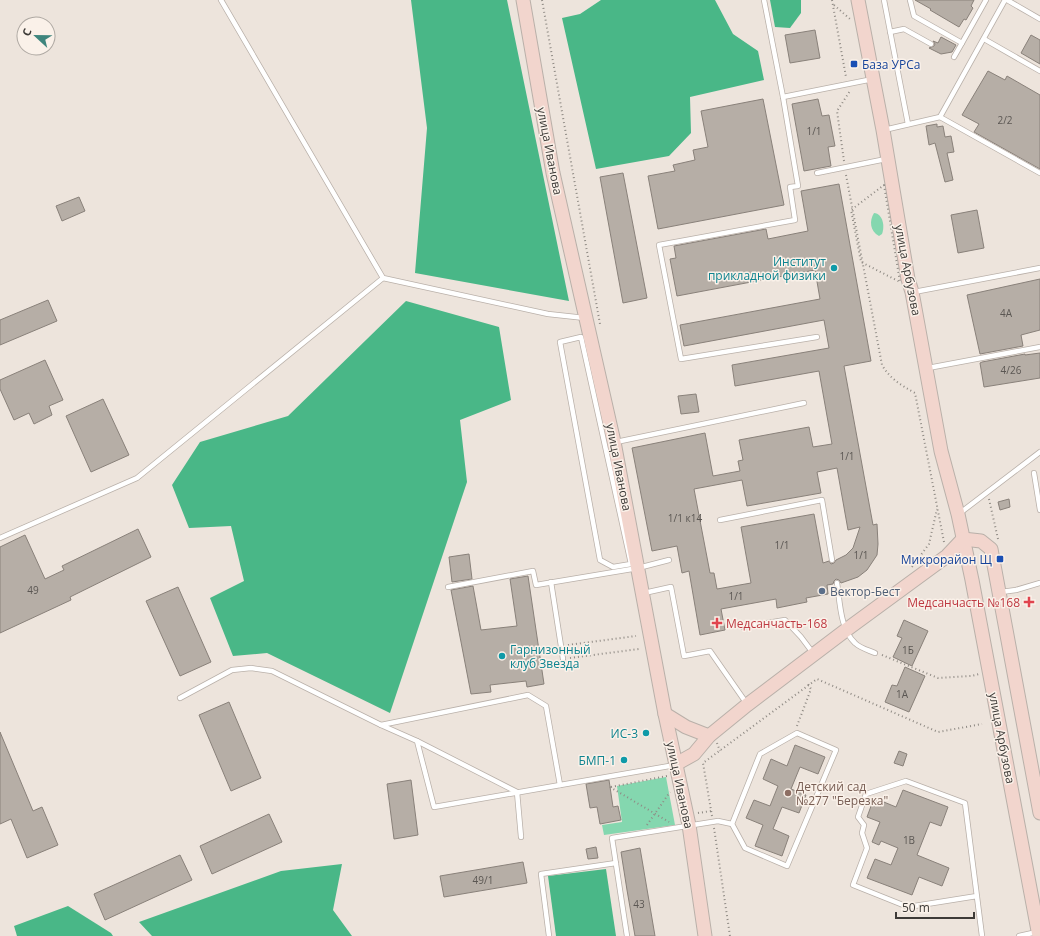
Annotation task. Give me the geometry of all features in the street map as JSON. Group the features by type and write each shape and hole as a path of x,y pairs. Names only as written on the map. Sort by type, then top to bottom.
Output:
{"main road":[{"name":"улица Иванова","path":"523,0 553,173 614,442 705,936"},
{"name":"улица Арбузова","path":"858,0 883,130 908,279 912,292 941,451 964,539 1037,910 1039,934"},
{"name":"улица Арбузова","path":"964,539 981,541 991,549 1040,813"},
{"path":"674,770 694,754 709,736 747,705 947,556 964,539"},
{"path":"665,714 686,727 709,736"}],"lane":[{"path":"221,0 383,278 548,314 587,318"},
{"path":"764,0 783,97 798,186 790,187 795,220 659,245 682,359 818,338"},
{"path":"884,0 908,124"},
{"path":"910,0 914,16 962,43"},
{"path":"954,57 986,0"},
{"path":"940,116 1006,0 1040,18"},
{"path":"890,32 904,29 931,44"},
{"path":"984,38 1040,71"},
{"path":"783,97 873,79"},
{"path":"883,130 940,116 1040,173"},
{"path":"817,173 887,158"},
{"path":"912,292 1040,268"},
{"path":"0,538 137,478 383,278"},
{"path":"581,337 631,564 613,567 600,560 560,342 581,337"},
{"path":"926,368 1040,347"},
{"path":"614,442 804,403"},
{"path":"958,514 1040,452"},
{"path":"1034,473 1040,510"},
{"path":"720,520 822,500 832,560"},
{"path":"448,587 533,571 536,585 638,568 669,560"},
{"path":"551,582 563,658"},
{"path":"836,583 846,630 854,642 875,653"},
{"path":"999,592 1016,590 1040,583"},
{"path":"643,593 671,587 684,656 710,651 747,705"},
{"path":"743,627 785,620 814,654"},
{"path":"180,698 232,670 252,668 272,670 381,725 418,741 517,792"},
{"path":"381,725 528,696 546,706 560,785"},
{"path":"628,936 612,838 718,821 732,824 745,848 787,866 836,750 797,733 760,754 732,824"},
{"path":"418,741 434,807 560,785 674,770"},
{"path":"977,896 908,907 853,885 867,848 862,833 864,825 858,817 866,794 906,781 965,803 977,896 982,936"},
{"path":"517,792 521,837"},
{"path":"549,936 541,874 616,864"},
{"path":"1019,936 1039,934"}],"path":[{"path":"542,0 601,328"},
{"path":"832,0 850,92 837,111 845,167 882,365 887,374 896,382 915,394 945,547"},
{"path":"833,4 854,22"},
{"path":"884,185 900,282 861,262 851,210 884,185"},
{"path":"987,492 999,544"},
{"path":"908,572 929,544 938,507"},
{"path":"561,646 636,636"},
{"path":"563,658 639,649"},
{"path":"875,653 938,678 971,676 989,670"},
{"path":"730,936 703,763 808,684 817,679 938,732 982,724"},
{"path":"793,735 811,688 808,684"},
{"path":"674,770 610,787 654,814 684,826"},
{"path":"642,833 673,788"}],"green space":[{"path":"411,0 507,0 569,301 415,273 427,128"},
{"path":"601,0 715,0 733,34 758,51 764,80 690,97 691,133 669,156 596,169 562,18 580,14"},
{"path":"770,0 801,0 801,13 790,28 775,27"},
{"path":"874,213 881,218 883,224 882,234 879,236 871,226 871,219"},
{"path":"406,301 499,327 511,400 460,420 467,482 390,713 267,653 233,656 210,598 244,581 231,526 189,528 172,485 200,442 288,416"},
{"path":"666,777 675,825 604,835 602,825 622,822 617,786"},
{"path":"342,864 333,910 352,936 152,936 139,922 281,871"},
{"path":"606,869 616,936 556,936 548,876"},
{"path":"68,906 111,933 113,936 17,936 14,926"}],"building":[{"path":"915,0 974,0 971,6 973,8 966,20 964,19 959,27"},
{"path":"815,30 820,58 790,63 785,35"},
{"path":"1031,35 1040,40 1040,64 1021,53"},
{"path":"941,37 956,45 952,52 941,54 929,48 934,46 935,44 933,41 938,43"},
{"path":"988,71 1005,80 1007,76 1040,95 1040,169 974,132 979,124 962,115"},
{"path":"763,99 784,205 658,229 648,176 675,171 673,165 695,160 693,150 708,147 701,111"},
{"path":"818,99 822,116 829,115 835,146 828,147 831,166 804,171 792,104"},
{"path":"937,124 937,127 943,126 945,137 951,136 954,152 947,153 953,180 945,182 935,143 929,145 926,126"},
{"path":"623,173 647,298 623,303 600,177"},
{"path":"839,184 871,361 844,366 873,525 877,524 877,555 867,570 858,577 841,583 836,579 833,584 827,585 828,594 806,598 807,602 777,608 776,599 721,609 725,630 700,635 689,571 682,573 677,546 652,551 632,448 705,433 713,476 740,471 738,461 743,460 739,440 809,427 813,447 832,444 819,371 735,386 732,365 829,348 824,320 684,346 680,325 820,299 815,270 677,296 670,259 676,258 674,246 766,229 768,239 808,231 801,191","holes":["837,468 848,530 860,527 853,548 846,555 831,564 829,561 823,563 814,514 741,527 751,583 717,589 714,573 710,573 694,489 742,480 747,506 821,493 817,472"]},
{"path":"79,197 85,211 62,221 56,206"},
{"path":"977,210 984,248 958,253 951,215"},
{"path":"1040,279 1040,330 1021,335 1023,346 980,354 967,295"},
{"path":"48,300 57,321 0,345 0,320"},
{"path":"1040,353 1040,378 984,387 980,363 1025,354"},
{"path":"45,360 63,400 49,406 52,415 34,424 29,413 14,420 0,389 0,380"},
{"path":"696,394 699,412 681,414 678,396"},
{"path":"103,399 129,455 91,472 66,416"},
{"path":"1009,499 1010,507 1000,510 998,502"},
{"path":"138,529 151,557 70,597 71,600 0,633 0,547 25,535 45,579 64,570 62,566"},
{"path":"469,554 472,579 452,582 449,557"},
{"name":"Гарнизонный клуб Звезда","path":"528,576 544,684 527,687 526,681 490,685 491,692 471,694 451,590 473,586 481,630 517,626 510,579"},
{"path":"178,587 211,662 180,676 146,601"},
{"path":"904,620 928,631 912,666 893,657 902,638 897,636"},
{"path":"905,667 925,676 909,712 885,702 892,685 897,686"},
{"path":"229,702 261,778 231,791 199,715"},
{"path":"0,732 33,811 42,807 58,845 27,858 11,819 0,824"},
{"path":"795,745 825,757 818,774 800,767 791,789 806,795 799,813 782,807 773,829 789,836 782,856 755,846 763,825 746,818 754,800 770,806 778,786 763,779 771,759 787,766"},
{"path":"899,751 907,754 903,766 894,763"},
{"path":"411,780 418,835 394,839 387,784"},
{"path":"609,780 613,807 618,806 621,820 600,824 597,807 590,808 586,784"},
{"path":"903,790 948,807 941,826 930,822 917,855 949,868 942,886 919,877 912,895 867,878 875,859 891,865 898,848 881,841 879,845 872,842 880,822 867,817 874,798 896,807"},
{"path":"269,814 282,842 212,874 200,846"},
{"path":"596,847 598,858 588,859 586,849"},
{"path":"640,848 655,936 635,936 627,890 621,852"},
{"path":"180,855 192,880 105,920 94,894"},
{"path":"523,862 527,883 444,897 440,876"}],"place":[{"name":"База УРСа","path":"854,64"},
{"name":"Институт прикладной физики","path":"834,268"},
{"name":"Микрорайон Щ","path":"1000,559"},
{"name":"Вектор-Бeст","path":"822,591"},
{"name":"Медсанчасть №168","path":"1029,602"},
{"name":"Медсанчасть-168","path":"717,623"},
{"name":"Гарнизонный клуб Звезда","path":"502,656"},
{"name":"ИС-3","path":"646,733"},
{"name":"БМП-1","path":"624,760"},
{"name":"Детский сад №277 \"Березка\"","path":"788,793"}]}
